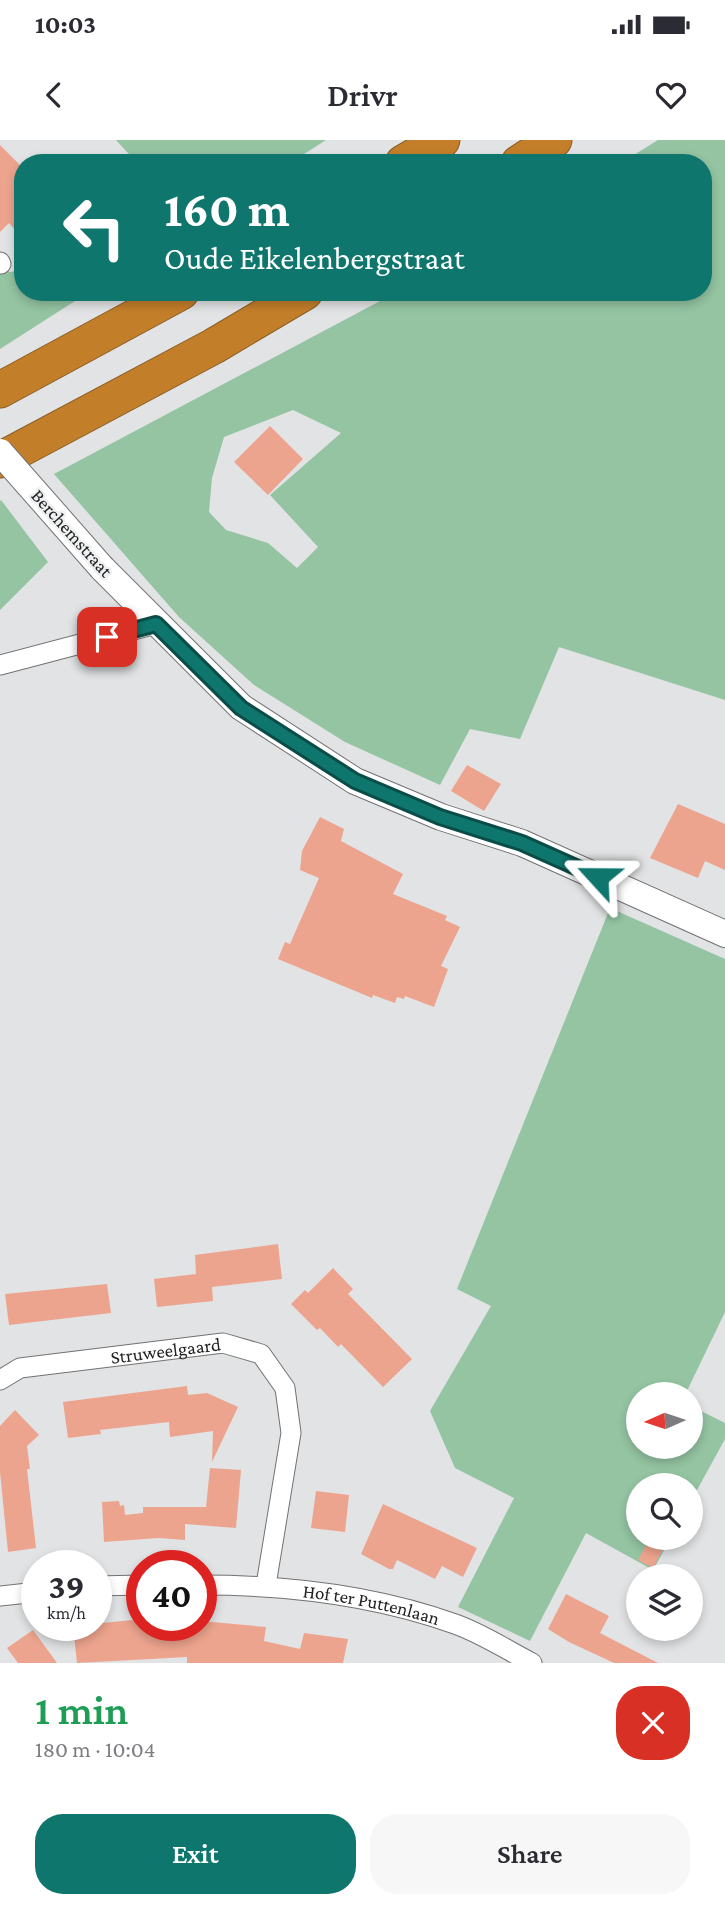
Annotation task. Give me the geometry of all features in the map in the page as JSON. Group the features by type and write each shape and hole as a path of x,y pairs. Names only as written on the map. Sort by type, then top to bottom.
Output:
{"highway":[{"path":"418,154 442,140"},
{"path":"533,154 554,140"},
{"path":"0,390 164,301"},
{"path":"0,460 214,346 290,301"}],"street":[{"name":"Berchemstraat","path":"0,452 102,568 241,708 355,781 440,817 522,843 725,934"},
{"path":"0,665 156,624"},
{"name":"Struweelgaard","path":"0,1380 20,1368 223,1343 261,1354 285,1388 291,1433 266,1585"},
{"name":"Hof ter Puttenlaan","path":"217,1585 266,1585 361,1599 457,1625 532,1663"},
{"path":"0,1596 21,1594"}],"green space":[{"path":"116,140 326,140 304,154 129,154"},
{"path":"658,140 725,140 725,700 559,647 520,739 470,729 440,785 345,742 254,685 179,617 54,474 380,301 712,301 712,154 635,154","holes":["293,410 341,433 270,495 318,547 297,568 268,543 226,530 209,512 212,478 224,437"]},
{"path":"0,269 14,271 14,301 75,301 0,349"},
{"path":"0,501 48,562 0,610"},
{"path":"610,908 725,959 725,1312 691,1382 626,1382 626,1460 704,1460 704,1412 725,1423 725,1439 703,1479 703,1473 626,1473 626,1550 664,1550 656,1564 642,1564 586,1533 530,1641 458,1607 514,1498 455,1468 430,1411 491,1306 457,1289"}],"building":[{"path":"0,145 14,159 14,229 9,223 0,232"},
{"path":"270,426 303,459 268,495 234,462"},
{"path":"467,765 501,784 484,811 451,791"},
{"path":"678,804 725,824 725,870 705,861 698,878 650,858"},
{"path":"320,817 344,829 341,841 403,874 393,894 447,916 445,920 460,927 441,966 448,969 434,1007 405,996 404,999 397,997 395,1003 373,995 372,998 278,959 285,942 290,944 319,878 300,870 302,851"},
{"path":"278,1244 282,1279 212,1287 213,1301 157,1307 154,1279 196,1274 195,1255"},
{"path":"333,1268 353,1289 348,1294 412,1359 383,1387 341,1344 338,1347 291,1304 305,1290 308,1293"},
{"path":"107,1284 111,1313 9,1325 5,1294"},
{"path":"187,1386 188,1395 207,1393 238,1407 212,1462 213,1431 170,1437 169,1422 100,1430 101,1434 68,1438 63,1402"},
{"path":"15,1410 39,1435 27,1446 36,1548 8,1552 0,1472 0,1426"},
{"path":"210,1468 241,1470 236,1528 185,1524 185,1540 158,1538 104,1542 102,1502 119,1501 120,1506 124,1505 125,1515 143,1513 143,1507 206,1507"},
{"path":"316,1491 349,1495 345,1532 311,1528"},
{"path":"383,1504 477,1548 463,1577 442,1566 435,1579 397,1560 393,1569 389,1569 361,1554"},
{"path":"643,1550 663,1550 655,1564 646,1564 638,1560"},
{"path":"566,1594 609,1616 600,1633 658,1663 614,1663 548,1629"},
{"path":"126,1621 126,1641 217,1641 217,1622 266,1627 264,1641 300,1649 304,1633 348,1639 343,1663 187,1663 187,1657 77,1663 75,1641 112,1641 112,1622"},
{"path":"21,1638 21,1641 41,1641 57,1663 18,1663 7,1648"}],"route":[{"path":"107,637 156,624 241,708 355,781 440,817 522,843 598,877"}]}
